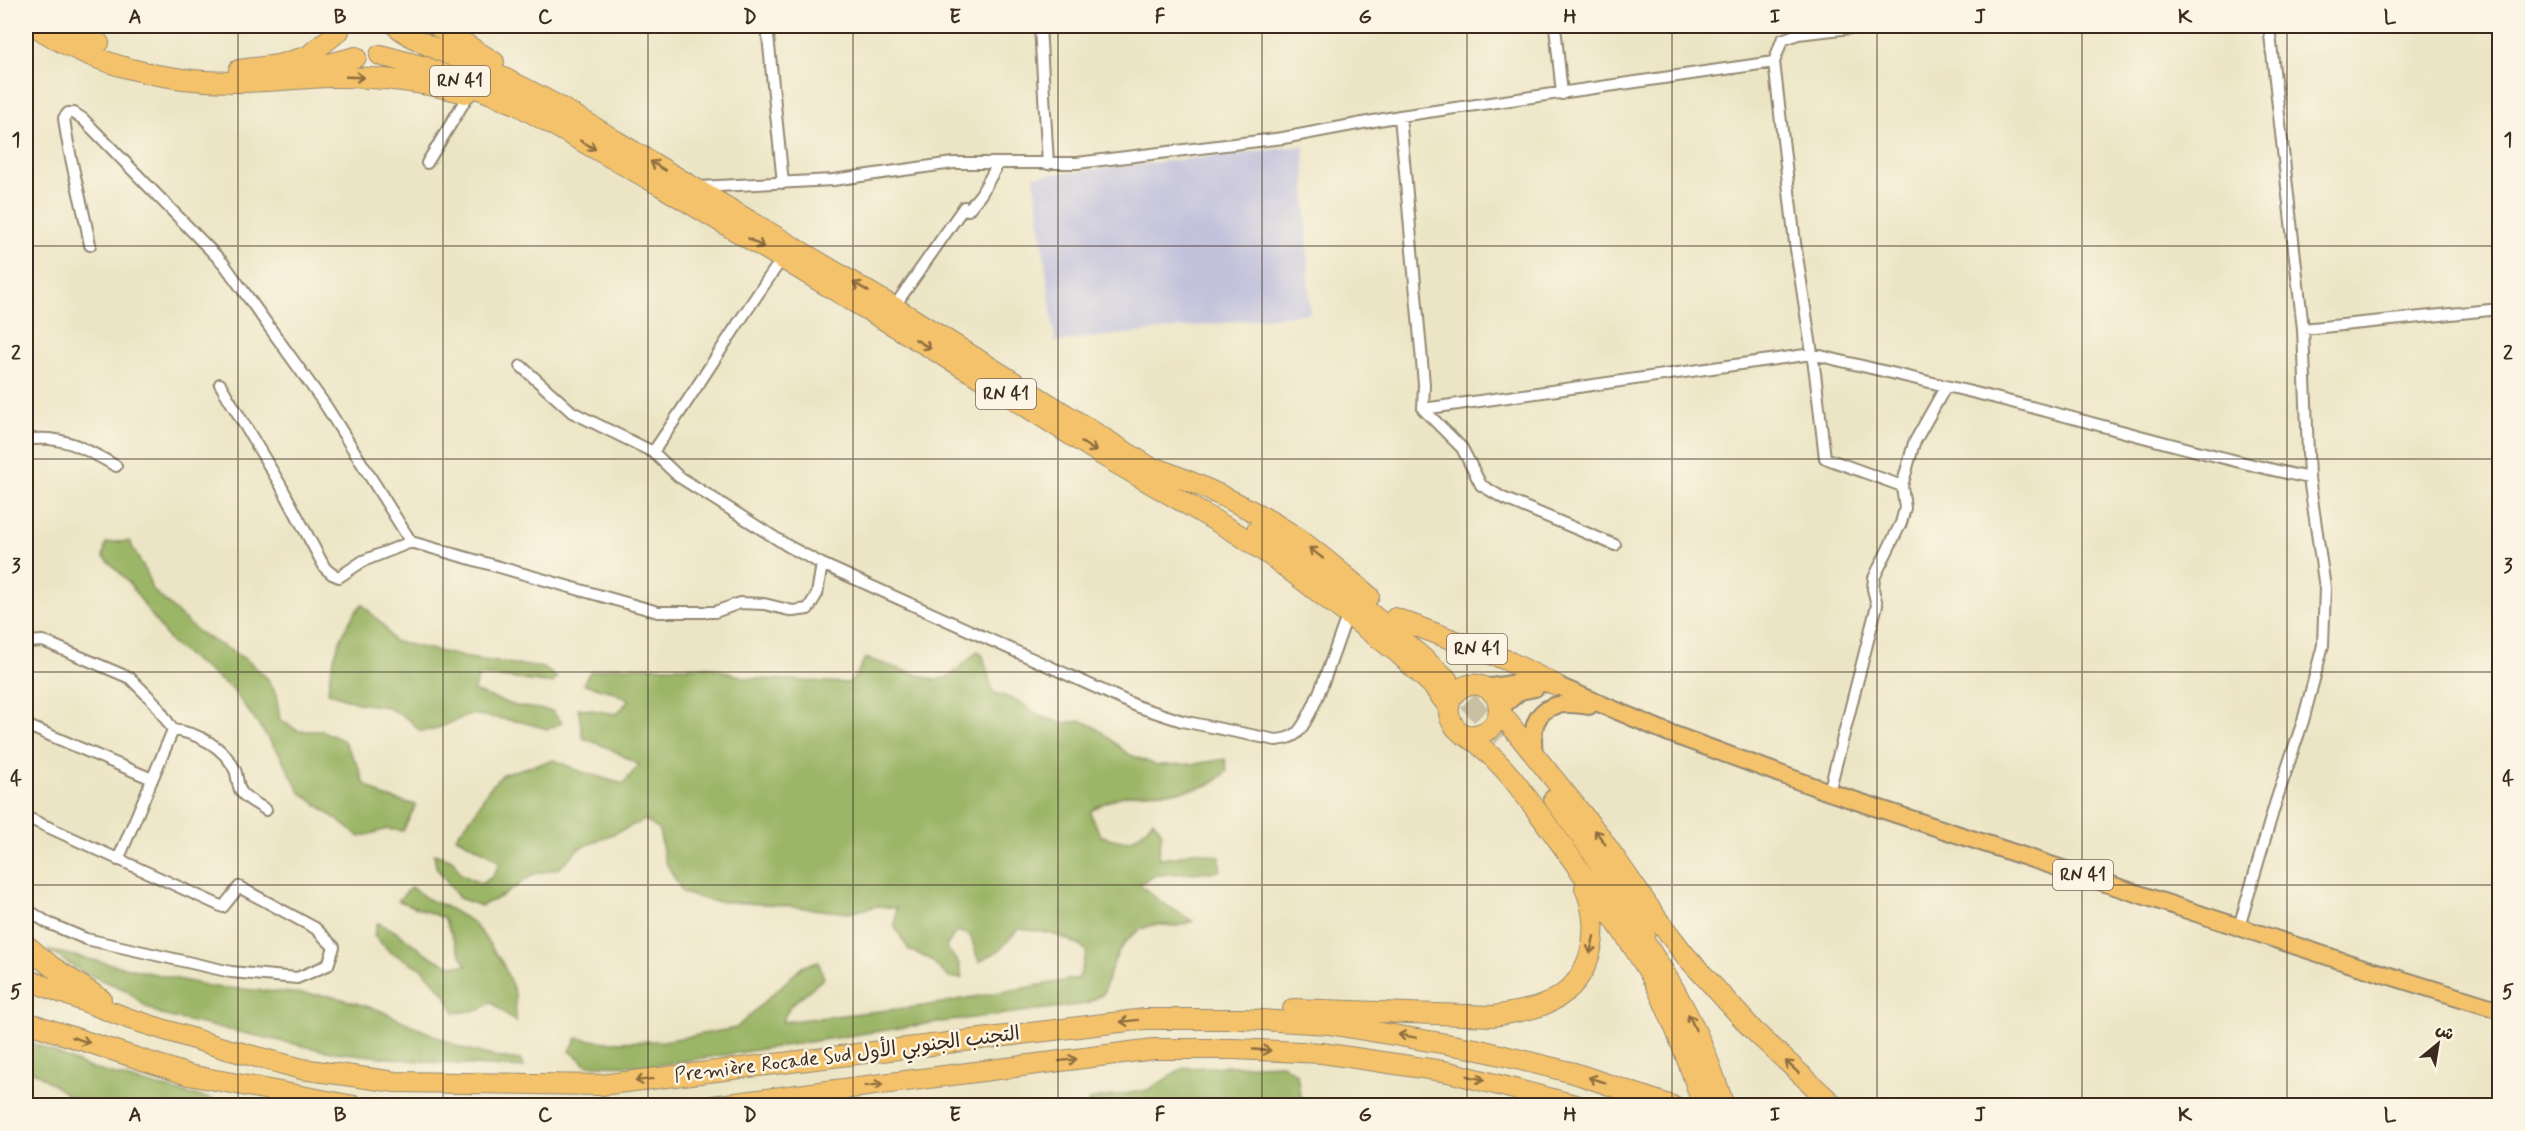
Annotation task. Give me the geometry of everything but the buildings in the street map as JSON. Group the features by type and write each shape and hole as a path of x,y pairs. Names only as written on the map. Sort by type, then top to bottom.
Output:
{"highway":[{"path":"35,26 67,45 128,68 198,81 239,82 356,77 403,81 469,94 502,103 537,117"},
{"path":"62,26 78,35 145,59 211,69 244,70 278,65 308,56 340,28"},
{"path":"340,28 343,47 356,57 364,59 380,55 390,43 391,26"},
{"name":"RN 41","path":"396,26 418,40 491,72 577,116"},
{"name":"RN 41","path":"437,26 577,116 894,307 1143,463 1197,484 1280,528 1316,552 1479,686"},
{"name":"RN 41","path":"380,55 425,67 497,95 661,186 994,386 1102,455 1238,534 1348,614 1412,666 1432,685 1448,706"},
{"path":"239,82 306,70 356,57"},
{"path":"1143,463 1284,548 1379,620 1447,680"},
{"name":"RN 41","path":"1395,618 1506,660 1556,685"},
{"path":"1679,994 1660,963 1594,871 1501,750 1496,738 1498,714 1495,696 1479,686 1466,686 1454,693 1448,706 1450,721 1454,727 1467,735 1507,772 1567,851 1629,941 1656,986 1690,1067 1703,1106"},
{"path":"1467,735 1484,734 1498,714"},
{"path":"1498,714 1534,753 1599,835 1685,955 1753,1030"},
{"path":"1509,744 1560,806 1660,957 1679,994 1714,1076 1724,1106"},
{"path":"1172,1018 1276,1009 1493,1016 1545,1004 1568,989 1586,966 1595,928 1593,907 1567,851"},
{"path":"1595,856 1653,925 1753,1030 1835,1106"},
{"path":"26,945 51,966 130,1019"},
{"name":"Première Rocade Sud التجنب الجنوبي الأول","path":"26,980 130,1019 223,1048 314,1070 395,1082 601,1085 1145,1019 1243,1019 1329,1024 1476,1049 1574,1073 1672,1106"},
{"path":"26,1022 189,1075 354,1106"},
{"name":"Première Rocade Sud التجنب الجنوبي الأول","path":"712,1106 1154,1049 1322,1053 1449,1072 1534,1092 1579,1106"}],"main road":[{"path":"1479,686 1531,681 1556,685 1669,733"},
{"path":"1498,714 1521,691 1537,688 1558,692 1647,728 1669,733"},
{"path":"1534,753 1535,727 1540,716 1548,708 1564,702 1594,706"},
{"name":"RN 41","path":"1669,733 1829,792 2499,1010"}],"street":[{"path":"766,26 783,183"},
{"path":"1040,26 1048,164"},
{"path":"1556,26 1562,94"},
{"path":"1868,26 1795,35 1782,40 1774,62 1794,243 1812,354 1825,458 1902,486"},
{"path":"2239,927 2276,801 2303,721 2323,645 2325,588 2309,478 2303,329 2268,26"},
{"path":"693,187 834,180 953,163 1077,163 1283,138 1400,116 1774,62"},
{"path":"427,163 469,94"},
{"path":"90,245 83,202 66,131 64,118 68,113 74,113 83,119 224,264 326,406 411,542"},
{"path":"1400,116 1424,384 1423,409 1462,448 1481,485 1503,498 1615,545"},
{"path":"894,307 966,208 981,194 998,164"},
{"path":"653,452 696,391 753,299 782,259"},
{"path":"2303,329 2499,309"},
{"path":"1423,409 1812,354 2037,407 2245,465 2309,478"},
{"path":"521,366 572,412 653,452 678,476 788,546 822,564 1139,707 1182,722 1276,740 1291,737 1297,733 1307,717 1348,614"},
{"path":"220,384 280,484 325,568 339,577 363,561 411,542 658,612 715,612 740,603 764,604 793,611 808,609 817,594 822,564"},
{"path":"1829,792 1877,605 1873,589 1874,578 1901,523 1905,508 1902,486 1914,443 1946,386"},
{"path":"26,440 38,438 75,443 116,466"},
{"path":"26,642 43,641 130,678 155,703 173,730 188,732 208,741 225,755 235,771 242,793 266,810"},
{"path":"26,725 152,779"},
{"path":"118,860 173,730"},
{"path":"26,817 223,907 239,888 315,928 334,947 328,965 297,978 231,972 86,939 48,923 26,909"}],"shaded area":[{"path":"1304,146 1310,313 1055,342 1034,176"}],"green space":[{"path":"129,541 148,575 151,588 198,632 247,660 267,678 276,694 280,720 298,731 322,731 343,740 358,766 364,783 383,796 416,805 403,831 387,829 360,837 300,792 279,753 232,689 171,643 127,580 103,556 106,543"},
{"path":"362,604 383,625 393,641 468,658 544,668 557,678 552,683 479,676 473,691 516,706 552,711 562,723 547,729 522,722 471,714 433,730 420,731 408,719 387,707 357,703 328,692 338,645 348,624"},
{"path":"978,651 983,656 993,692 1020,702 1040,716 1061,723 1083,721 1098,729 1128,754 1156,765 1194,764 1225,759 1227,771 1211,784 1193,789 1119,797 1090,812 1100,835 1124,841 1141,833 1153,820 1162,833 1158,858 1176,857 1196,851 1220,857 1220,871 1156,875 1139,884 1161,902 1193,921 1177,926 1152,925 1132,936 1118,952 1103,994 1086,1004 932,1023 652,1066 587,1065 570,1051 577,1038 606,1042 664,1041 736,1028 802,967 818,961 824,978 790,1006 782,1022 924,1006 1079,978 1087,951 1071,941 1054,935 1018,929 1000,950 979,962 970,935 956,931 946,947 959,964 962,978 949,978 930,959 909,950 895,927 896,908 878,906 848,913 778,905 711,901 683,893 665,861 659,830 645,820 578,849 560,868 534,874 504,895 481,906 459,898 436,867 434,854 453,860 461,874 481,884 492,877 500,863 485,852 456,837 476,811 488,790 503,774 554,760 582,772 623,784 639,765 611,749 583,738 578,708 617,714 629,700 614,692 583,684 590,672 613,667 710,667 747,678 848,683 856,676 865,658 934,680 949,677"},
{"path":"411,887 429,900 471,921 483,935 503,964 515,993 516,1022 491,1002 480,1010 455,1013 445,994 421,968 390,952 374,936 377,923 400,934 431,957 454,965 467,965 444,918 398,901"},
{"path":"48,950 213,987 332,996 379,1010 459,1047 495,1057 520,1060 524,1068 438,1063 326,1051 161,1015 145,1006 126,990 82,972"},
{"path":"26,1040 87,1067 235,1105 81,1105 35,1072 26,1071"},
{"path":"1282,1064 1297,1074 1300,1096 1315,1105 1087,1105 1089,1100 1148,1090 1184,1068"}],"tunnel":[{"path":"1447,679 1509,744"}]}
